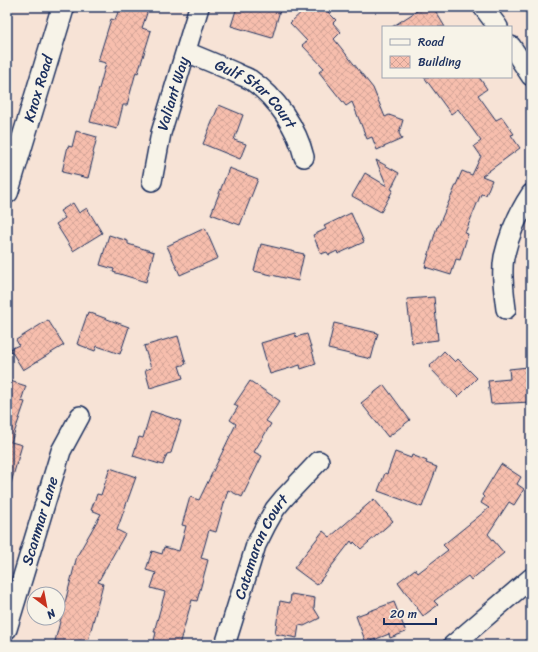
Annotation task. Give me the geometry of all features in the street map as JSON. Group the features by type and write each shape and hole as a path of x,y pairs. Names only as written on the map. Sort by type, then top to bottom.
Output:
{"street":[{"name":"Knox Road","path":"7,192 62,7"},
{"name":"Valiant Way","path":"152,181 161,133 199,7"},
{"path":"484,7 497,26"},
{"path":"512,48 531,76"},
{"name":"Gulf Star Court","path":"186,52 215,63 251,80 288,118 301,146 304,157"},
{"path":"506,309 504,293 504,258 523,206 531,194"},
{"name":"Scanmar Lane","path":"7,629 61,451 80,416"},
{"name":"Catamaran Court","path":"225,645 256,545 266,525 275,509 284,498 319,461"},
{"path":"452,645 531,578"}],"building":[{"path":"120,7 149,7 142,28 151,31 138,73 136,72 127,105 123,105 117,129 90,122 106,63 98,61 111,19 115,20"},
{"path":"237,7 281,7 272,38 231,26"},
{"path":"307,7 323,7 336,20 333,23 341,32 334,39 373,88 385,117 389,115 403,120 399,133 402,139 377,150 372,137 367,139 352,102 346,106 319,72 324,68 302,45 307,41 290,23"},
{"path":"423,7 433,7 444,26 394,26"},
{"path":"425,78 480,78 487,89 478,95 496,120 502,117 514,134 511,135 520,148 482,176 492,180 486,195 481,194 465,233 468,234 460,260 456,259 451,275 425,267 437,227 462,171 472,175 481,156 474,146 481,141 458,109 451,114"},
{"path":"219,105 243,115 234,140 246,144 240,159 203,144"},
{"path":"76,131 97,137 88,178 62,172 68,146 72,147"},
{"path":"376,160 399,173 391,189 393,190 381,212 352,196 365,173 387,186"},
{"path":"229,168 258,179 240,225 211,214"},
{"path":"73,203 79,213 87,208 102,233 73,251 56,224 65,218 60,211"},
{"path":"351,213 364,242 338,254 337,251 329,255 327,252 321,254 313,235 326,229 324,226"},
{"path":"205,228 218,258 180,275 167,246"},
{"path":"109,235 128,241 128,244 154,252 146,282 113,272 114,269 100,265"},
{"path":"261,244 304,254 298,281 254,271"},
{"path":"434,297 438,340 412,343 407,299"},
{"path":"88,312 129,327 120,354 97,346 95,351 77,344"},
{"path":"48,320 64,345 23,370 10,349 19,345 16,340"},
{"path":"334,323 378,333 371,359 328,349"},
{"path":"295,333 296,337 307,334 316,364 301,369 300,365 270,374 261,343"},
{"path":"178,336 186,364 179,366 183,378 150,388 145,370 151,368 144,346"},
{"path":"444,351 455,362 458,359 477,378 458,397 429,367"},
{"path":"528,367 531,402 491,404 488,381 510,379 509,369"},
{"path":"7,380 26,386 21,401 25,402 11,442 22,445 11,483 7,482"},
{"path":"250,381 280,401 266,421 271,424 254,452 262,456 242,497 228,490 216,532 209,530 201,558 208,560 197,601 192,600 179,645 153,645 156,632 154,632 165,592 151,588 156,573 146,570 152,551 162,554 164,547 179,551 186,526 182,525 190,497 199,500 236,424 230,420 238,407 234,405"},
{"path":"384,385 410,420 388,437 361,403"},
{"path":"151,411 181,421 171,453 167,454 163,465 133,456 139,437 143,438"},
{"path":"395,452 411,458 412,455 437,467 422,507 378,491 385,473 387,474"},
{"path":"501,464 521,477 517,484 524,489 514,505 509,502 488,534 504,553 471,580 468,576 434,601 438,605 423,616 398,582 415,569 418,573 448,550 443,545 489,508 481,503 484,497 482,495"},
{"path":"110,468 136,477 117,530 125,534 98,582 103,584 87,645 54,645 59,626 66,626 66,599 77,556 101,514 91,510 97,494 101,495"},
{"path":"374,499 393,521 361,549 351,541 317,585 294,568 323,531 330,537"},
{"path":"291,594 315,598 314,608 320,618 304,626 299,625 297,638 275,634 280,601 290,603"},
{"path":"394,602 406,632 390,638 389,634 366,643 356,616"}]}
